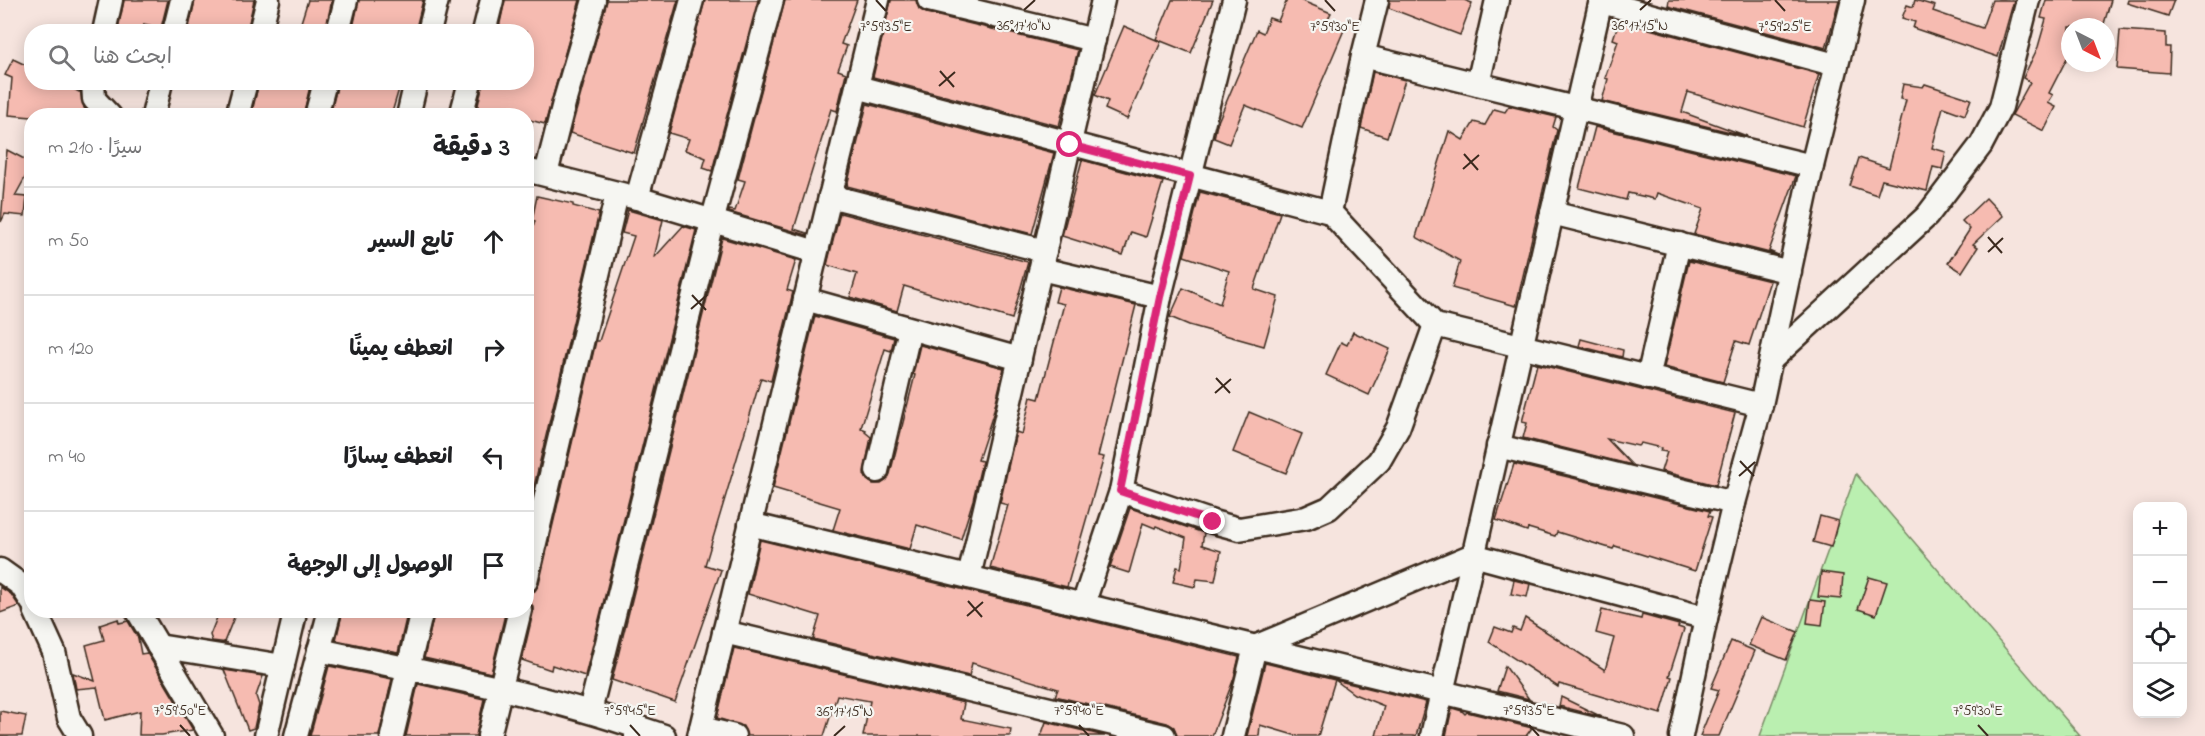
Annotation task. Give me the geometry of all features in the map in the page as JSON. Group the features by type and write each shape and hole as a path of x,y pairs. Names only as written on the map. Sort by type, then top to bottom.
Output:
{"street":[{"path":"106,24 111,0"},
{"path":"176,24 182,0"},
{"path":"262,24 268,0"},
{"path":"340,24 346,0"},
{"path":"431,24 437,0"},
{"path":"486,24 492,0"},
{"path":"594,0 564,103 536,172 627,196 816,252"},
{"path":"534,551 627,196 692,0"},
{"path":"590,711 712,222 772,0"},
{"path":"734,736 700,732 878,0"},
{"path":"929,0 1094,40"},
{"path":"969,577 1103,0"},
{"path":"1083,605 1120,491 1160,297 1234,0"},
{"path":"1330,213 1377,0"},
{"path":"1478,84 1497,0"},
{"path":"1681,736 1734,502 1761,405 1812,166 1853,0"},
{"path":"1771,360 1927,216 1981,146 2001,107 2028,0"},
{"path":"1432,736 1601,1 1836,65"},
{"path":"1363,56 1812,166"},
{"path":"856,87 1330,213 1435,325 1761,405"},
{"path":"93,90 94,99 102,108"},
{"path":"155,108 159,90"},
{"path":"239,108 244,90"},
{"path":"318,108 323,90"},
{"path":"410,108 414,90"},
{"path":"463,108 468,90"},
{"path":"830,196 1160,297"},
{"path":"1552,213 1790,272"},
{"path":"1648,378 1679,244"},
{"path":"805,299 1020,359"},
{"path":"1120,491 1239,529 1305,518 1329,508 1378,461 1398,428 1435,325"},
{"path":"877,471 909,328"},
{"path":"1498,447 1734,502"},
{"path":"750,524 1623,736"},
{"path":"1255,647 1473,555 1706,618"},
{"path":"0,570 24,590"},
{"path":"39,618 54,651 69,718 80,736"},
{"path":"142,618 212,736"},
{"path":"266,736 294,618"},
{"path":"296,736 328,618"},
{"path":"392,736 420,618"},
{"path":"489,736 518,618"},
{"path":"724,632 1164,736"},
{"path":"158,646 283,666"},
{"path":"1233,736 1255,647"},
{"path":"319,650 501,689 590,711 638,732 664,736"}],"green space":[{"path":"1856,474 2080,736 1760,736"}],"building":[{"path":"124,0 168,0 162,24 119,24"},
{"path":"195,0 254,0 249,24 190,24"},
{"path":"308,0 332,0 327,24 300,24"},
{"path":"359,0 423,0 417,24 354,24"},
{"path":"505,0 580,0 545,124 534,121 534,108 477,108 481,90 534,90 534,24 500,24"},
{"path":"607,0 678,0 634,153 570,133"},
{"path":"705,0 758,0 712,171 703,168 706,158 685,150 689,139 669,133"},
{"path":"785,0 857,0 841,44 847,46 838,70 846,73 837,111 831,109 794,229 807,233 807,235 729,212 729,210 735,211 745,181 738,179"},
{"path":"891,0 916,0 919,9 926,13 1078,50 1059,126 873,77"},
{"path":"1172,0 1213,0 1191,53 1156,39"},
{"path":"1287,0 1300,0 1331,13 1326,23 1344,30 1302,128 1245,105 1229,144 1214,138 1217,124 1257,30 1263,33 1269,18 1278,21"},
{"path":"1390,0 1464,0 1472,3 1460,35 1389,8"},
{"path":"1669,0 1839,0 1826,48 1668,6"},
{"path":"1915,0 1935,6 1933,11 1982,28 1992,0 2014,0 1998,57 1913,28 1915,22 1902,18 1907,5 1913,7"},
{"path":"2046,0 2111,0 2106,18 2061,18 2061,70 2049,93 2053,95 2048,103 2056,107 2044,131 2012,115 2030,82 2023,78 2038,47 2046,19 2041,18"},
{"path":"2128,0 2174,0 2168,16 2127,3"},
{"path":"1619,21 1819,74 1803,127 1688,92 1682,112 1747,136 1602,101 1608,79 1605,78 1618,41 1613,39"},
{"path":"1124,26 1161,42 1127,119 1105,109 1108,101 1095,95"},
{"path":"2120,30 2166,33 2166,47 2170,47 2169,73 2117,69"},
{"path":"13,59 24,64 24,90 75,90 79,92 80,90 84,108 24,108 24,116 9,115 12,78 5,75"},
{"path":"1373,72 1405,80 1387,137 1361,128"},
{"path":"1903,84 1923,87 1925,84 1971,99 1965,115 1943,107 1932,148 1946,152 1942,169 1933,167 1927,191 1882,180 1877,195 1850,186 1859,158 1889,168 1906,100 1900,99"},
{"path":"257,90 309,90 305,108 253,108"},
{"path":"336,90 399,90 393,108 332,108"},
{"path":"867,104 1054,153 1032,234 847,186"},
{"path":"1509,106 1556,117 1553,127 1557,130 1516,306 1452,288 1460,261 1416,237 1449,131 1463,140 1474,122 1485,125 1494,109 1505,112"},
{"path":"1595,127 1796,176 1769,251 1778,255 1694,234 1703,209 1657,193 1655,199 1628,193 1626,200 1579,188"},
{"path":"7,150 24,159 24,180 15,196 24,197 24,216 5,214 1,222"},
{"path":"1082,160 1163,182 1146,237 1131,232 1123,255 1062,236"},
{"path":"1200,192 1280,213 1254,289 1278,297 1264,346 1189,325 1170,317 1183,288 1220,304 1229,271 1184,256"},
{"path":"537,196 573,204 573,206 599,213 534,486 535,221 534,210"},
{"path":"1986,198 2003,216 1973,244 1978,247 1962,272 1948,263 1970,229 1962,221"},
{"path":"628,210 663,220 654,258 683,226 696,230 585,676 552,665 551,670 522,660 532,618 534,618 534,591 539,584 596,341 599,341 634,236 622,233"},
{"path":"840,213 1028,262 1012,319 904,286 897,311 850,297 857,274 827,265"},
{"path":"722,238 796,260 787,290 793,292 771,381 761,378 705,565 721,570 675,702 612,680"},
{"path":"1689,261 1770,281 1749,345 1736,341 1723,382 1664,367"},
{"path":"1059,287 1136,305 1098,456 1104,457 1067,587 990,568 1008,505 1000,503 1016,432 1022,434 1031,397 1039,399 1064,304 1055,302"},
{"path":"815,316 894,338 891,351 885,349 861,428 866,430 865,432 871,437 864,474 873,484 881,484 890,474 915,375 913,374 920,345 1004,368 993,414 978,460 982,461 961,539 917,525 910,549 833,530 840,508 773,488"},
{"path":"1353,332 1390,349 1369,395 1326,375 1341,342 1347,345"},
{"path":"1581,339 1623,350 1622,357 1579,346"},
{"path":"1537,364 1735,413 1716,485 1661,471 1667,452 1660,451 1661,448 1641,443 1638,446 1607,439 1632,465 1523,438 1527,423 1522,422"},
{"path":"1249,412 1302,434 1286,473 1233,452"},
{"path":"1514,464 1710,511 1708,516 1712,517 1695,571 1615,546 1613,549 1557,532 1555,536 1528,528 1527,531 1496,520"},
{"path":"1130,508 1204,533 1202,545 1221,551 1215,581 1197,579 1195,587 1173,582 1177,567 1181,568 1186,538 1143,523 1129,573 1110,567"},
{"path":"1820,516 1838,521 1831,547 1813,542"},
{"path":"760,540 1239,657 1234,678 1212,736 1177,736 1174,727 1167,723 1055,696 1058,689 972,663 969,676 813,639 820,616 748,594"},
{"path":"1821,572 1843,575 1841,599 1818,597"},
{"path":"1869,577 1887,582 1876,615 1858,609"},
{"path":"1514,580 1530,584 1527,597 1511,594"},
{"path":"0,587 11,594 19,606 0,613"},
{"path":"1810,600 1825,602 1822,625 1807,623"},
{"path":"1602,610 1641,619 1642,615 1679,625 1678,627 1684,629 1669,676 1672,677 1661,714 1559,684 1558,687 1489,642 1495,627 1511,633 1513,628 1520,631 1525,618 1605,670 1614,638 1596,633"},
{"path":"1761,617 1798,632 1786,660 1749,645"},
{"path":"217,618 234,618 224,642 228,643 212,641 210,635"},
{"path":"341,618 406,618 398,653 336,640"},
{"path":"433,618 504,618 491,673 424,658"},
{"path":"118,619 119,623 128,621 138,638 141,654 147,653 193,730 162,735 139,735 140,711 105,720 97,687 76,689 73,673 95,681 86,645 104,640 100,625"},
{"path":"1731,641 1755,651 1719,736 1700,736 1719,690 1711,688"},
{"path":"734,648 964,703 961,719 1011,729 1010,736 863,736 870,701 837,695 824,736 747,736 743,726 717,718"},
{"path":"1265,663 1335,680 1318,736 1297,736 1260,725 1259,736 1247,736"},
{"path":"329,666 392,679 379,736 310,736"},
{"path":"1505,666 1529,699 1497,691"},
{"path":"224,670 263,676 256,696 259,705 254,728 248,730"},
{"path":"1335,680 1426,702 1416,736 1376,736 1384,706 1354,694"},
{"path":"418,684 484,699 476,736 406,736"},
{"path":"1561,697 1602,717 1559,706"},
{"path":"1452,708 1465,714 1467,712 1532,728 1526,736 1446,736"},
{"path":"0,711 26,716 22,736 0,736"},
{"path":"1046,722 1105,736 1041,736"}],"route":[{"path":"1070,145 1190,176 1160,297 1120,491 1213,522"}]}
